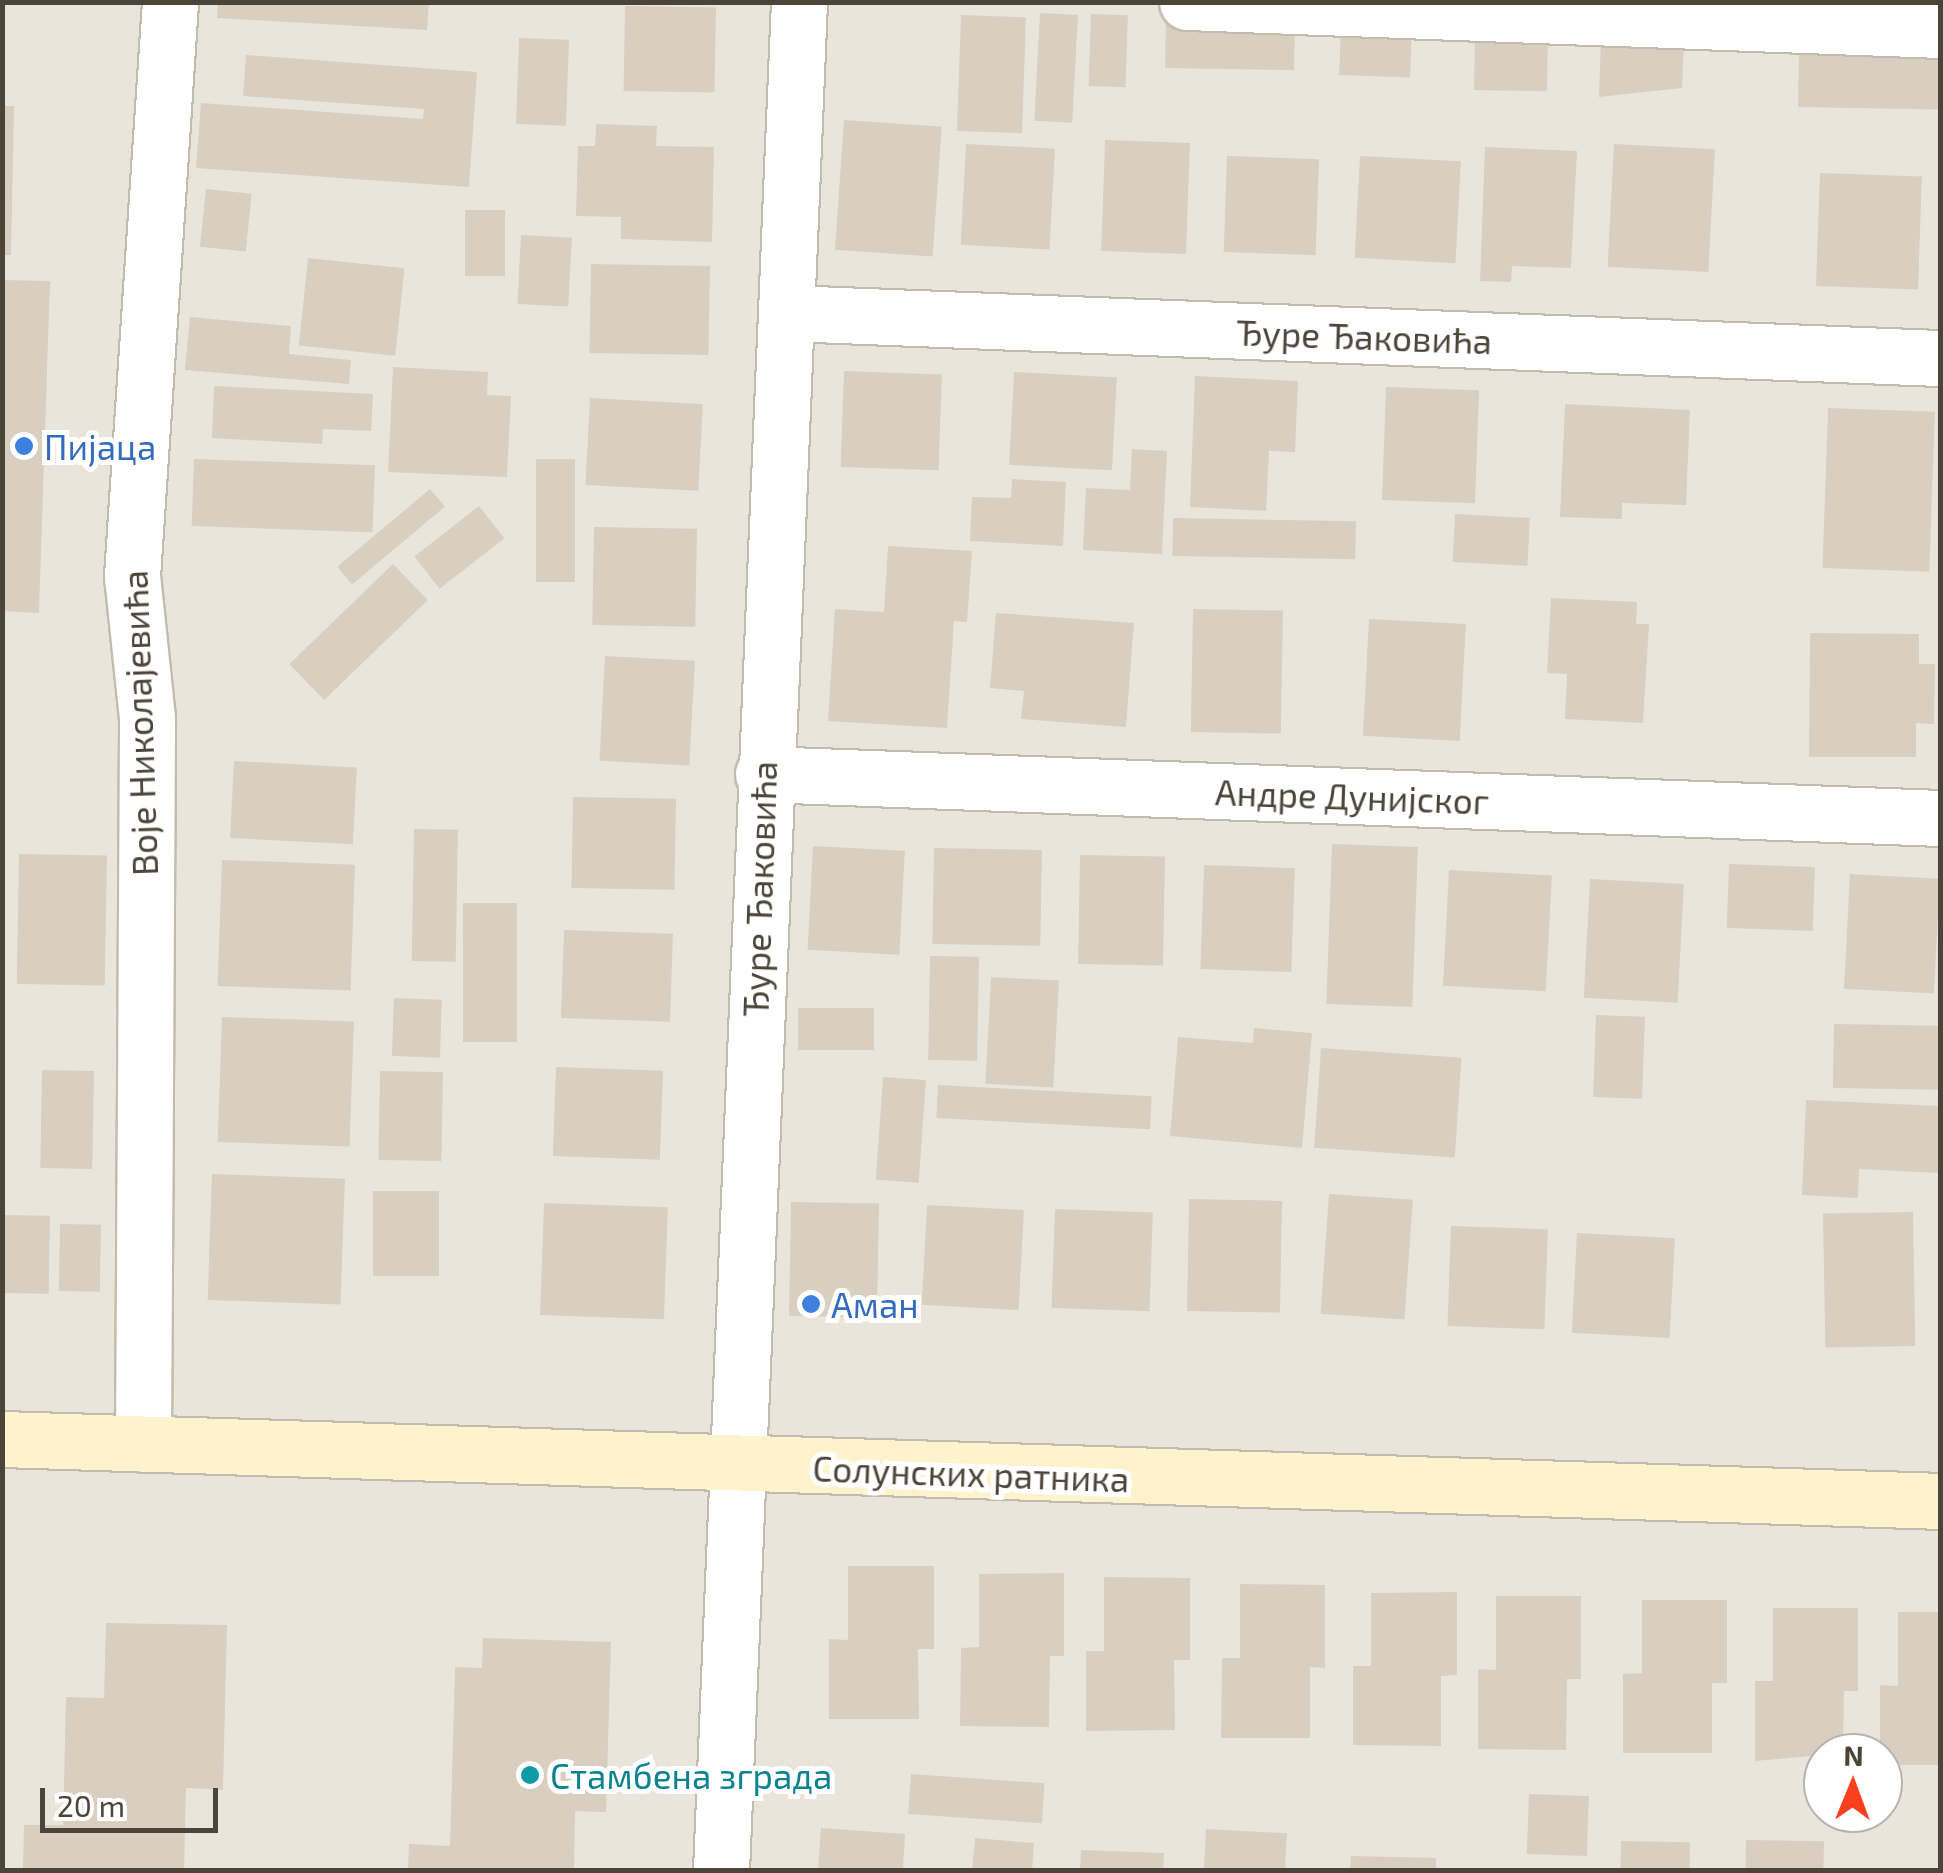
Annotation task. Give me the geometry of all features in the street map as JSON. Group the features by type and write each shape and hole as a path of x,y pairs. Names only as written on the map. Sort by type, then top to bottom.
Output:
{"main road":[{"name":"Солунских ратника","path":"2,1439 736,1466 1940,1501"}],"street":[{"name":"Воје Николајевића","path":"143,1444 147,718 132,576 170,2"},
{"name":"Ђуре Ђаковића","path":"721,1870 763,774 788,313 799,2"},
{"path":"1187,2 1940,30"},
{"name":"Ђуре Ђаковића","path":"788,313 1940,358"},
{"name":"Андре Дунијског","path":"763,774 1940,818"}],"shaded area":[{"path":"3,3 1940,3 1940,1870 3,1870"}],"building":[{"path":"218,2 429,2 427,30 217,18"},
{"path":"625,6 716,8 715,93 624,91"},
{"path":"1040,13 1078,15 1072,123 1034,121"},
{"path":"1091,14 1128,15 1125,87 1088,86"},
{"path":"961,15 1026,17 1022,133 957,131"},
{"path":"1166,16 1295,18 1294,70 1165,68"},
{"path":"1341,22 1412,24 1410,77 1339,75"},
{"path":"1475,34 1548,35 1547,91 1474,90"},
{"path":"1601,34 1684,39 1682,88 1599,97"},
{"path":"519,38 569,40 566,126 516,124"},
{"path":"1799,49 1940,51 1939,109 1798,107"},
{"path":"246,55 477,72 469,187 196,168 201,103 423,119 424,109 243,96"},
{"path":"2,106 14,106 11,255 2,255"},
{"path":"844,120 942,127 933,257 835,250"},
{"path":"596,124 657,126 656,146 714,147 712,242 621,239 621,217 576,216 578,146 595,146"},
{"path":"1105,140 1190,143 1186,254 1101,251"},
{"path":"966,144 1055,149 1050,250 961,245"},
{"path":"1614,144 1715,149 1708,272 1608,267"},
{"path":"1485,147 1577,151 1571,268 1512,266 1511,282 1480,281"},
{"path":"1227,156 1319,159 1316,255 1224,252"},
{"path":"1360,156 1461,161 1456,263 1355,258"},
{"path":"1820,173 1922,177 1918,289 1816,286"},
{"path":"206,189 252,194 246,251 200,247"},
{"path":"465,210 505,210 505,276 465,276"},
{"path":"521,235 572,238 568,307 517,304"},
{"path":"308,258 404,268 395,356 299,346"},
{"path":"591,264 710,266 708,355 589,353"},
{"name":"Пијаца","path":"2,280 50,281 39,613 2,611"},
{"path":"190,317 291,326 289,354 351,360 349,384 185,370"},
{"path":"393,367 488,372 487,395 511,396 507,477 388,472"},
{"path":"844,371 942,374 939,470 841,467"},
{"path":"1014,372 1117,377 1112,470 1009,465"},
{"path":"1195,376 1298,381 1295,452 1269,451 1266,511 1190,507"},
{"path":"214,386 373,394 371,431 323,429 322,444 212,438"},
{"path":"1386,387 1479,390 1475,503 1382,500"},
{"path":"590,398 703,404 698,491 585,485"},
{"path":"1565,404 1690,410 1686,505 1622,503 1622,519 1560,517"},
{"path":"1828,408 1935,412 1929,572 1822,568"},
{"path":"1132,449 1167,451 1162,554 1083,550 1086,488 1130,490"},
{"path":"194,459 375,465 373,532 192,526"},
{"path":"536,459 575,459 575,582 536,582"},
{"path":"1012,479 1066,482 1063,546 970,541 972,497 1011,498"},
{"path":"430,489 445,507 352,584 337,567"},
{"path":"479,506 504,538 440,589 414,556"},
{"path":"1455,514 1530,518 1527,566 1452,562"},
{"path":"1173,518 1356,521 1355,559 1172,556"},
{"path":"594,527 697,529 695,627 592,625"},
{"path":"888,546 972,551 967,622 954,621 947,728 828,721 835,609 884,612"},
{"path":"393,564 428,600 324,700 289,664"},
{"path":"1551,598 1637,602 1636,624 1649,624 1643,723 1565,719 1567,674 1547,673"},
{"path":"1193,609 1283,611 1281,734 1191,732"},
{"path":"996,613 1134,623 1126,727 1021,719 1024,691 990,688"},
{"path":"1369,619 1466,624 1460,741 1363,736"},
{"path":"1810,633 1919,634 1919,664 1935,664 1934,724 1916,723 1916,757 1809,757"},
{"path":"605,656 695,661 689,766 600,761"},
{"path":"234,761 357,767 353,844 230,838"},
{"path":"573,797 676,799 674,890 571,888"},
{"path":"414,829 458,830 456,962 412,961"},
{"path":"1332,844 1418,847 1412,1007 1326,1004"},
{"path":"813,846 905,851 899,955 808,950"},
{"path":"934,848 1042,850 1040,946 932,944"},
{"path":"19,854 107,856 105,986 17,984"},
{"path":"1080,855 1165,856 1163,965 1078,964"},
{"path":"222,860 355,865 351,991 218,986"},
{"path":"1729,864 1815,867 1813,931 1727,928"},
{"path":"1204,865 1295,868 1291,972 1200,969"},
{"path":"1449,870 1552,875 1546,991 1443,986"},
{"path":"1850,874 1940,879 1934,994 1844,989"},
{"path":"1590,879 1684,884 1678,1003 1584,998"},
{"path":"463,903 517,903 517,1042 463,1042"},
{"path":"564,930 673,934 670,1022 561,1018"},
{"path":"930,956 979,957 977,1061 928,1060"},
{"path":"991,977 1059,981 1053,1087 985,1084"},
{"path":"394,998 442,1000 440,1058 392,1056"},
{"path":"798,1008 874,1008 874,1050 798,1050"},
{"path":"1596,1015 1645,1017 1642,1099 1593,1097"},
{"path":"222,1017 354,1022 350,1147 218,1142"},
{"path":"1834,1024 1940,1026 1939,1090 1833,1088"},
{"path":"1254,1028 1312,1033 1302,1148 1170,1136 1178,1037 1253,1043"},
{"path":"1321,1048 1462,1058 1455,1158 1314,1148"},
{"path":"556,1067 663,1071 660,1160 553,1156"},
{"path":"42,1070 94,1071 92,1169 40,1168"},
{"path":"380,1071 443,1072 441,1161 378,1160"},
{"path":"883,1077 926,1080 919,1183 876,1180"},
{"path":"938,1085 1152,1096 1150,1129 936,1118"},
{"path":"1806,1100 1940,1106 1940,1173 1859,1169 1858,1198 1802,1195"},
{"path":"212,1174 345,1179 341,1305 208,1300"},
{"path":"373,1191 439,1191 439,1276 373,1276"},
{"path":"1329,1194 1413,1200 1404,1320 1321,1314"},
{"path":"1189,1199 1282,1201 1280,1313 1187,1311"},
{"path":"791,1202 879,1204 877,1318 789,1316"},
{"path":"544,1203 668,1207 664,1319 540,1315"},
{"path":"927,1205 1024,1210 1019,1310 922,1305"},
{"path":"1055,1209 1153,1212 1149,1311 1052,1308"},
{"path":"1913,1212 1915,1346 1825,1348 1823,1214"},
{"path":"2,1215 50,1216 49,1294 2,1293"},
{"path":"60,1224 101,1225 100,1292 59,1291"},
{"path":"1451,1226 1548,1229 1544,1329 1448,1326"},
{"path":"1577,1233 1675,1238 1670,1338 1572,1333"},
{"path":"848,1566 934,1566 934,1649 918,1649 919,1719 829,1719 829,1639 848,1640"},
{"path":"1064,1573 1064,1656 1050,1656 1049,1727 960,1726 961,1648 979,1647 979,1574"},
{"path":"1104,1577 1190,1578 1190,1660 1174,1660 1175,1730 1086,1731 1086,1651 1104,1651"},
{"path":"1240,1584 1325,1585 1325,1668 1310,1667 1310,1738 1221,1738 1222,1658 1240,1658"},
{"path":"1457,1592 1457,1675 1441,1676 1441,1746 1353,1745 1353,1666 1371,1666 1371,1593"},
{"path":"1496,1596 1581,1596 1581,1679 1567,1679 1566,1750 1478,1749 1478,1669 1496,1670"},
{"path":"1642,1600 1727,1600 1727,1683 1712,1683 1712,1753 1623,1753 1623,1674 1642,1673"},
{"path":"1773,1608 1858,1608 1858,1691 1844,1691 1843,1733 1803,1733 1803,1757 1755,1761 1755,1681 1773,1681"},
{"path":"1898,1612 1940,1612 1940,1765 1903,1765 1903,1733 1880,1733 1880,1685 1898,1686"},
{"path":"106,1623 227,1625 223,1790 186,1788 184,1870 23,1870 24,1825 63,1825 66,1697 104,1698"},
{"name":"Стамбена зграда","path":"483,1638 611,1642 606,1812 575,1811 574,1870 408,1870 409,1844 450,1846 455,1667 482,1668"},
{"path":"911,1774 1045,1783 1042,1823 908,1814"},
{"path":"1529,1794 1589,1796 1587,1856 1527,1854"},
{"path":"821,1828 905,1834 903,1870 818,1870"},
{"path":"1206,1829 1287,1833 1285,1870 1204,1870"},
{"path":"975,1838 1034,1843 1032,1870 972,1870"},
{"path":"1746,1840 1824,1841 1823,1870 1745,1870"},
{"path":"1621,1841 1690,1842 1690,1870 1620,1870"},
{"path":"1081,1850 1164,1853 1163,1870 1080,1870"},
{"path":"1351,1856 1436,1858 1436,1870 1350,1870"}],"place":[{"name":"Пијаца","path":"24,446"},
{"name":"Аман","path":"811,1304"},
{"name":"Стамбена зграда","path":"530,1775"}]}
